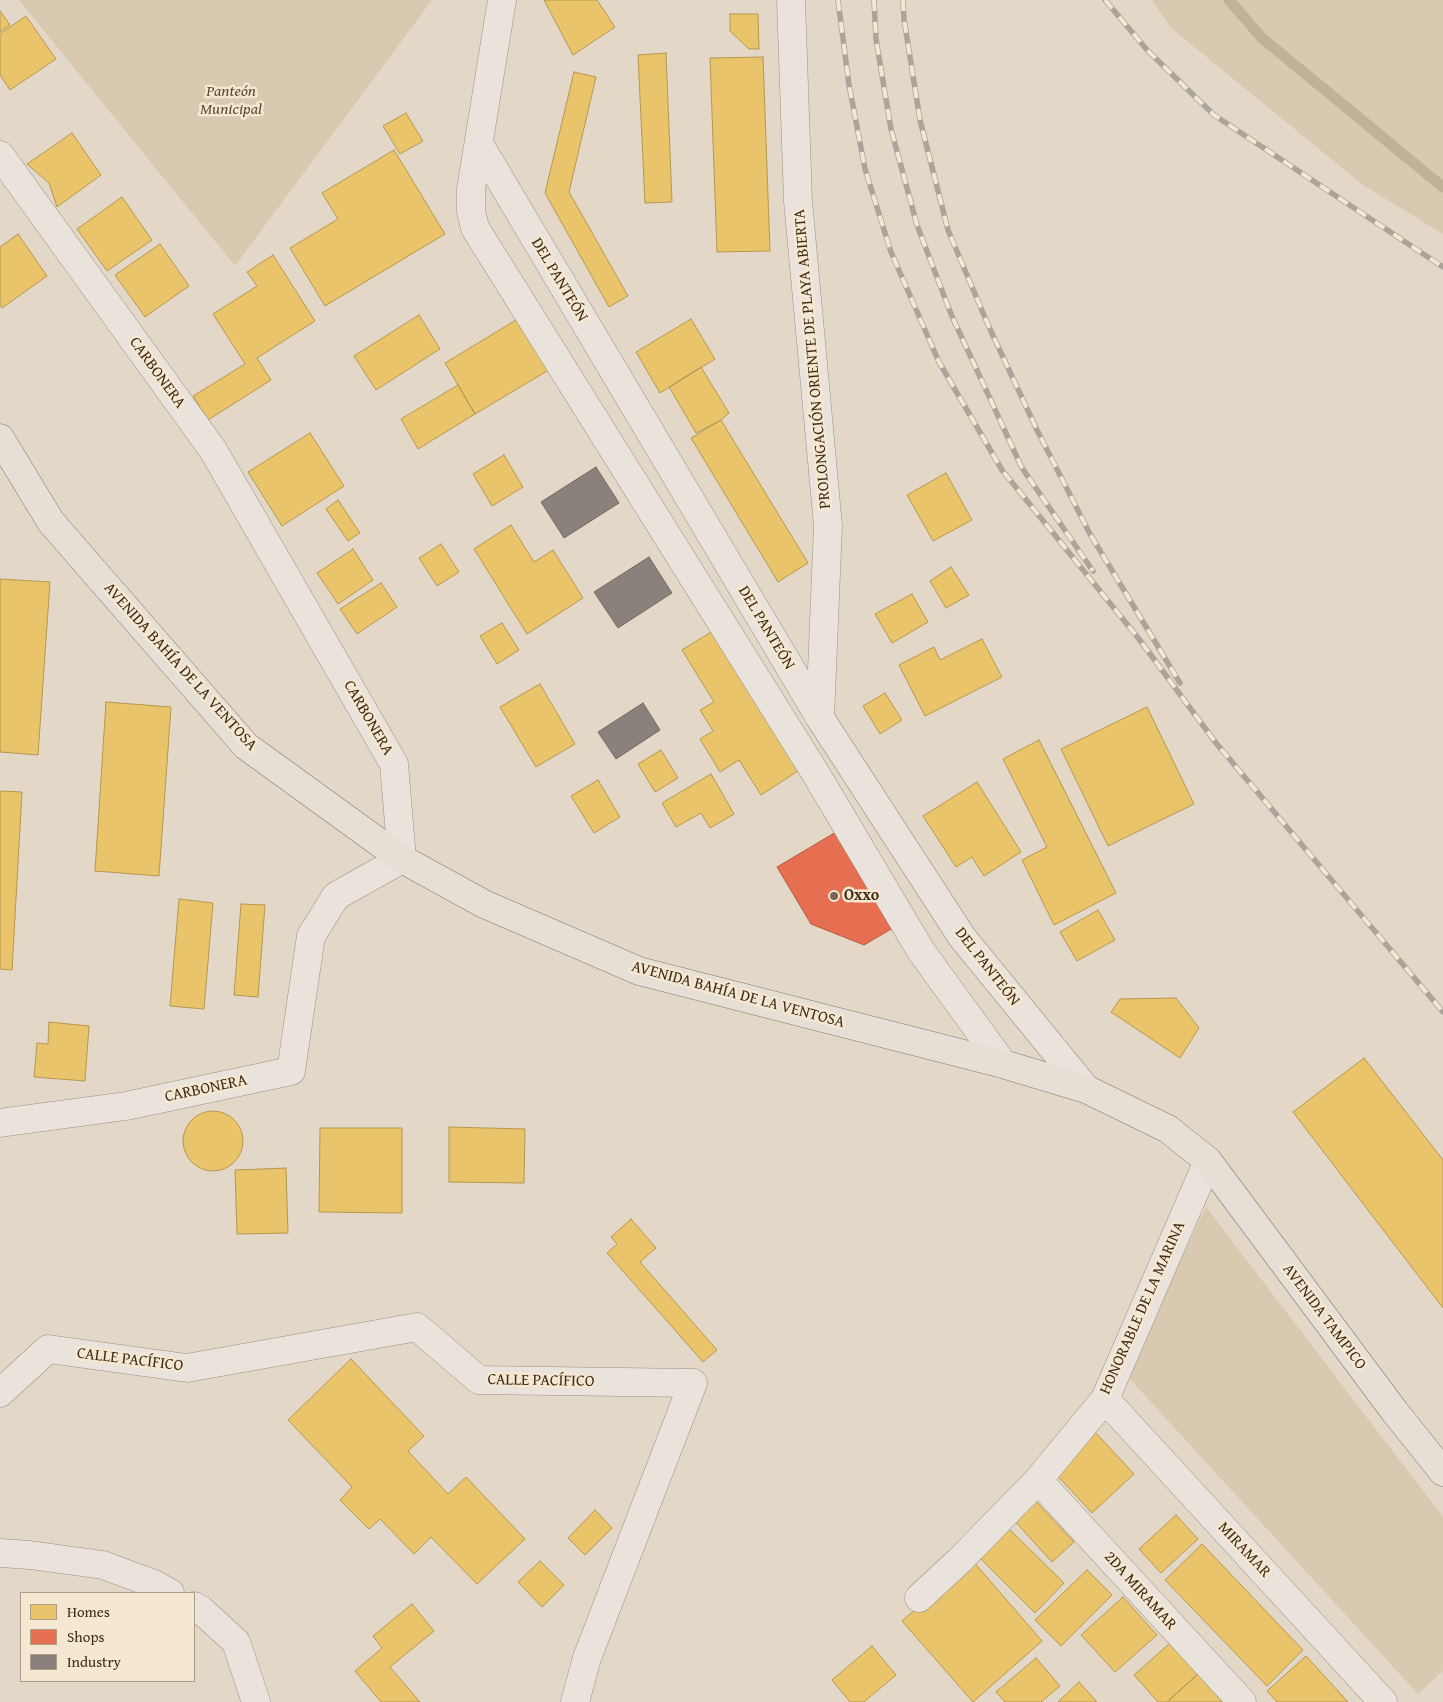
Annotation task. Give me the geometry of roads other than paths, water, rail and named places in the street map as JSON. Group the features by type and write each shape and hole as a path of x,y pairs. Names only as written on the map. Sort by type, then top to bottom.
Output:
{"main road":[{"name":"AVENIDA BAHÍA DE LA VENTOSA","path":"0,438 51,522 246,746 402,859 484,904 639,971 1003,1064 1086,1089 1168,1129 1208,1161"},
{"name":"AVENIDA TAMPICO","path":"1208,1161 1389,1404 1443,1472"}],"street":[{"path":"502,0 471,189 471,211 475,228 816,774 921,951 1003,1064"},
{"name":"PROLONGACIÓN ORIENTE DE PLAYA ABIERTA","path":"791,0 798,201 828,526 820,718"},
{"name":"DEL PANTEÓN","path":"479,144 820,718 962,937 1086,1089"},
{"name":"CARBONERA","path":"0,155 213,450 394,764 402,859 336,896 311,936 291,1071 126,1106 0,1122"},
{"name":"HONORABLE DE LA MARINA","path":"919,1598 960,1560 1038,1480 1105,1399 1208,1161"},
{"name":"CALLE PACÍFICO","path":"0,1393 48,1350 187,1368 417,1327 479,1380 693,1384 587,1658 575,1702"},
{"name":"MIRAMAR","path":"1105,1399 1384,1702"},
{"name":"2DA MIRAMAR","path":"1038,1480 1242,1702"},
{"path":"0,1553 103,1565 154,1584 168,1592"},
{"path":"195,1607 236,1642 256,1702"}],"waterway":[{"path":"1229,0 1262,38 1443,187"}],"railway":[{"path":"838,0 849,85 865,169 891,252 939,362 1002,470 1139,639 1216,743 1443,1012"},
{"path":"874,0 876,39 891,129 917,225 951,314 1022,468 1093,571"},
{"path":"903,0 904,19 920,120 948,230 989,327 1037,430 1090,534 1180,683"},
{"path":"1105,0 1148,51 1214,115 1443,267"}],"place":[{"name":"Oxxo","path":"834,896"}],"park label":[{"name":"Panteón Municipal","path":"231,101"}]}
